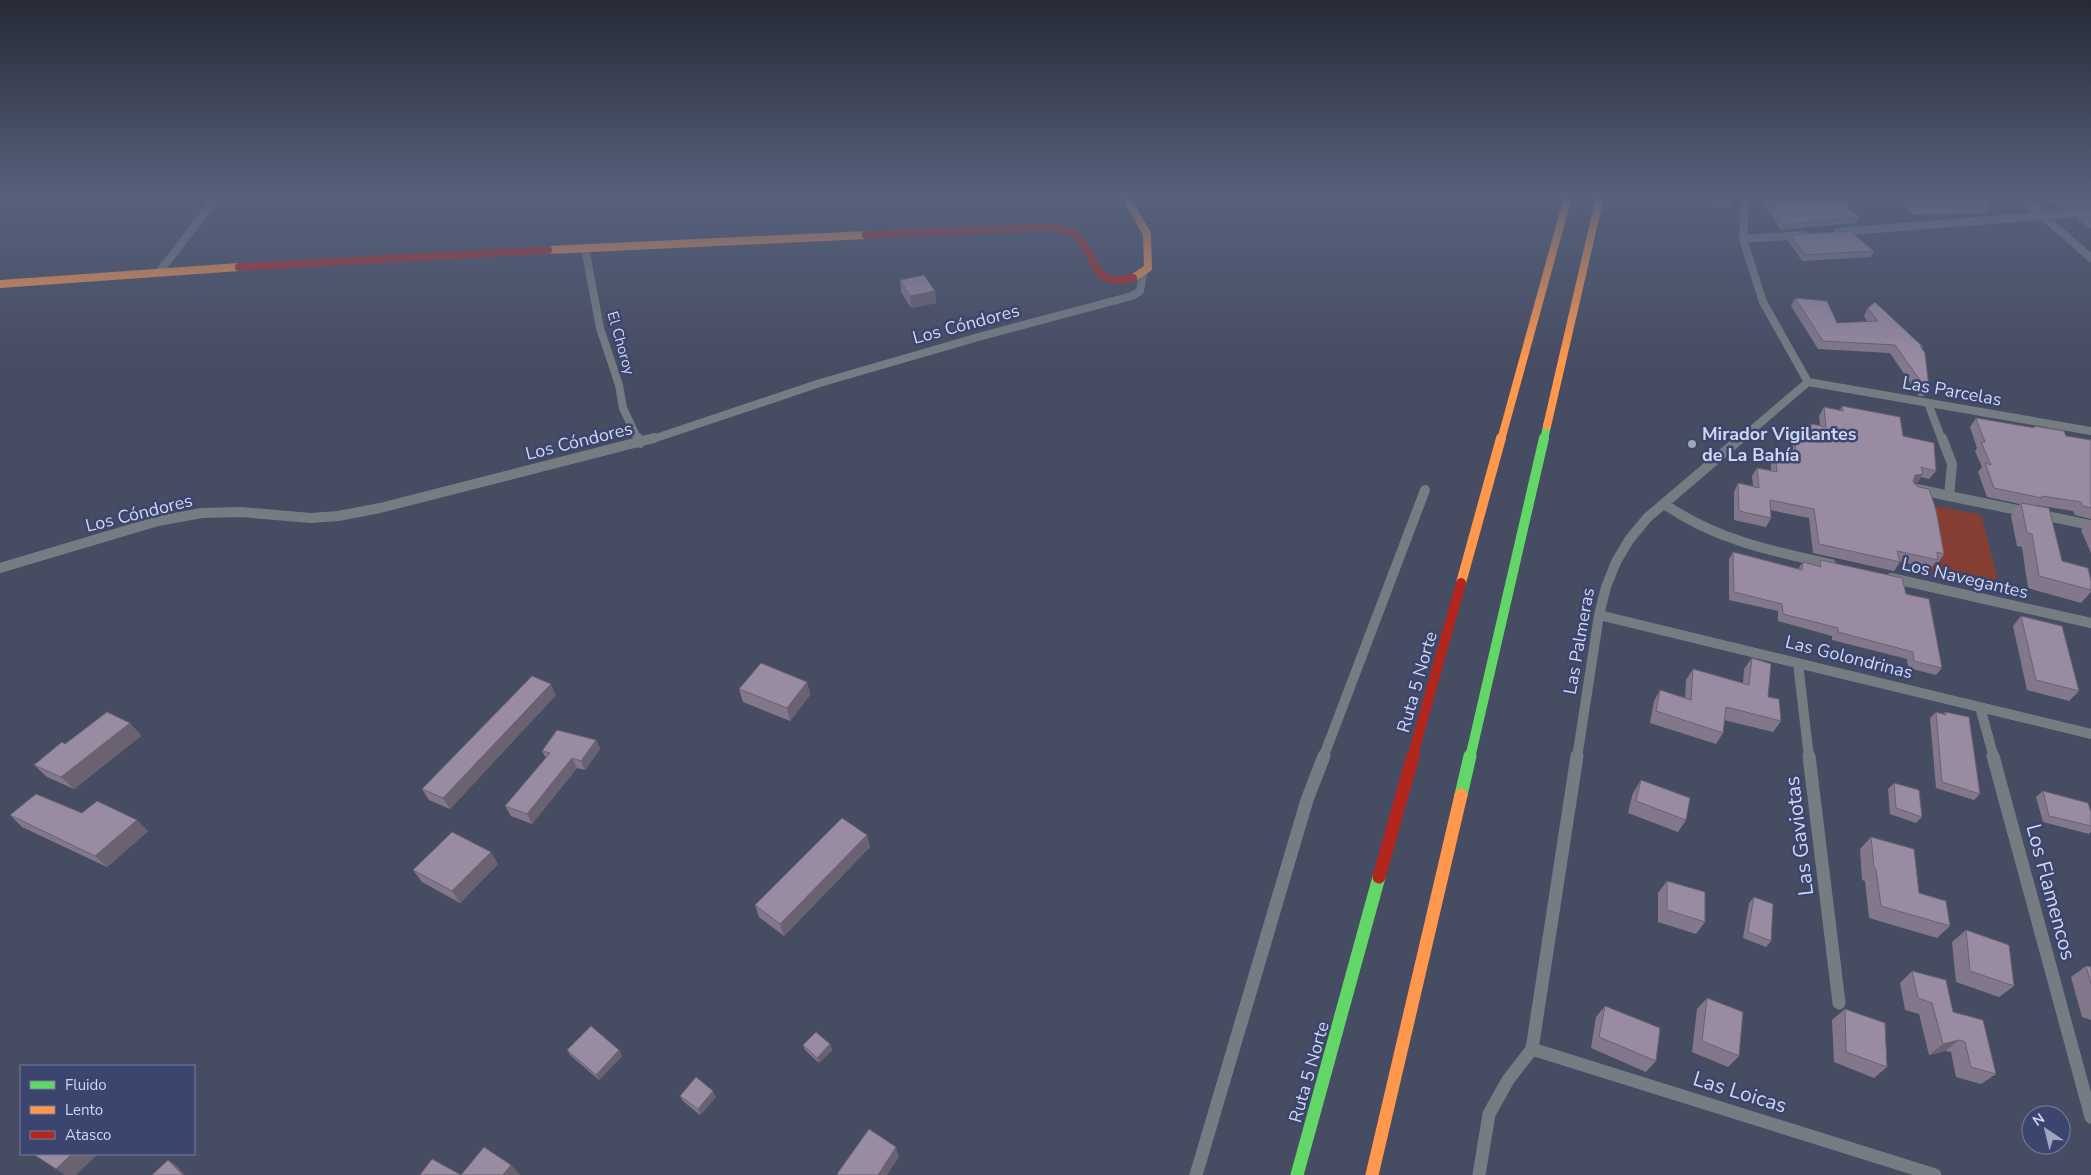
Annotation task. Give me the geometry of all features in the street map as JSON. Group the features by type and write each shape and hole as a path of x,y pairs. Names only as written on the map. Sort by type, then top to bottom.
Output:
{"main road":[{"path":"0,284 160,271 514,252"},
{"path":"1087,252 1096,271 1108,279 1122,281 1142,275 1148,268 1148,252"},
{"name":"Ruta 5 Norte","path":"1297,1175 1553,252"},
{"path":"1372,1175 1587,252"}],"street":[{"path":"160,271 175,252"},
{"name":"El Choroy","path":"586,252 600,328 617,377 623,408 640,443"},
{"path":"1747,252 1763,302 1808,382"},
{"name":"Los Cóndores","path":"0,568 158,521 202,513 241,512 311,518 338,516 380,508 640,443 820,383 982,336 1118,300 1140,291 1142,275"},
{"name":"Las Parcelas","path":"1808,382 2091,431"},
{"name":"Las Palmeras","path":"1478,1175 1489,1114 1508,1080 1532,1049 1599,615 1608,578 1620,552 1632,534 1647,518 1808,382"},
{"path":"1928,403 1952,464 1949,496"},
{"path":"1914,489 2091,526"},
{"path":"1196,1175 1307,800 1425,490"},
{"path":"1664,504 1695,525 1723,538 1843,567"},
{"name":"Los Navegantes","path":"1881,576 2091,623"},
{"name":"Las Golondrinas","path":"1599,615 2091,734"},
{"name":"Las Gaviotas","path":"1798,663 1839,1004"},
{"name":"Los Flamencos","path":"1980,707 2091,1117"},
{"name":"Las Loicas","path":"1532,1049 1935,1175"}],"shaded area":[{"path":"1916,502 1981,515 2001,593 1932,577"}],"building":[{"path":"1803,252 1860,252 1805,255"},
{"path":"924,275 935,291 910,296 900,280"},
{"path":"1795,298 1827,301 1837,323 1878,321 1868,308 1875,302 1923,347 1920,346 1925,353 1929,388 1925,387 1895,345 1823,341"},
{"path":"1842,406 1900,417 1903,436 1934,443 1936,471 1921,467 1923,474 1915,475 1913,482 1918,487 1929,489 1936,510 1944,554 1937,552 1938,560 1897,551 1900,562 1819,544 1814,509 1770,500 1771,518 1739,511 1738,483 1759,488 1757,468 1777,472 1775,453 1796,457 1795,438 1812,442 1811,424 1826,427 1824,407 1843,411"},
{"path":"1976,418 2064,431 2066,436 2091,440 2091,508 2083,506 2081,502 2042,496 2042,498 1994,488 1985,463 1991,465 1981,442 1985,442"},
{"path":"2021,503 2049,508 2062,561 2088,568 2091,590 2039,576 2032,534 2027,533"},
{"path":"1733,552 1802,570 1803,562 1821,567 1820,560 1902,578 1906,594 1929,599 1942,668 1914,661 1913,652 1838,632 1838,628 1783,614 1782,604 1734,592"},
{"path":"2021,616 2062,626 2079,691 2036,680"},
{"path":"1752,658 1771,664 1768,697 1779,699 1781,721 1726,707 1723,733 1656,711 1660,690 1691,700 1693,669 1749,685"},
{"path":"761,663 807,682 787,708 739,689"},
{"path":"532,676 551,684 443,798 422,789"},
{"path":"107,712 130,723 61,777 34,765 62,742 65,744"},
{"path":"1936,712 1969,717 1980,794 1942,782"},
{"path":"557,730 596,740 581,761 572,758 527,814 505,806 550,753 542,751"},
{"path":"1641,780 1690,798 1686,820 1636,801"},
{"path":"1894,783 1919,790 1922,817 1896,808"},
{"path":"2043,791 2088,803 2091,812 2091,826 2049,816"},
{"path":"36,794 82,813 97,801 137,820 95,856 10,815"},
{"path":"842,818 867,835 780,924 755,905"},
{"path":"452,832 491,852 452,891 413,870"},
{"path":"1871,837 1914,849 1919,893 1946,901 1950,926 1881,906"},
{"path":"1667,881 1705,892 1705,922 1667,910"},
{"path":"1754,897 1773,904 1771,941 1748,932"},
{"path":"1966,930 2009,945 2014,986 1970,971"},
{"path":"2086,966 2091,967 2091,984"},
{"path":"1912,971 1946,980 1953,1012 1983,1020 1996,1074 1971,1067 1965,1042 1959,1040 1943,1044 1932,1003 1918,998"},
{"path":"1707,998 1743,1012 1739,1056 1702,1041"},
{"path":"1605,1006 1660,1028 1656,1061 1599,1037"},
{"path":"1845,1009 1885,1023 1887,1067 1846,1052"},
{"path":"591,1026 619,1050 596,1075 567,1050"},
{"path":"816,1032 830,1044 817,1058 803,1045"},
{"path":"696,1077 713,1091 698,1109 680,1096"},
{"path":"869,1129 896,1147 878,1175 837,1174"},
{"path":"484,1147 511,1165 503,1175 461,1175"},
{"path":"35,1155 71,1155 56,1169"},
{"path":"432,1159 461,1175 420,1175"},
{"path":"168,1160 183,1175 152,1175"}],"traffic: fast":[{"path":"1461,795 1547,426"},
{"path":"1297,1175 1379,877"}],"traffic: slow":[{"path":"1133,278 1148,268 1148,252"},
{"path":"1461,583 1553,252"},
{"path":"1547,426 1587,252"},
{"path":"0,284 239,267"},
{"path":"1372,1175 1461,795"}],"traffic: jam":[{"path":"239,267 515,252"},
{"path":"1088,252 1096,268 1109,280 1119,281 1133,278"},
{"path":"1379,877 1461,583"}],"place":[{"name":"Mirador Vigilantes de La Bahía","path":"1692,444"}]}
